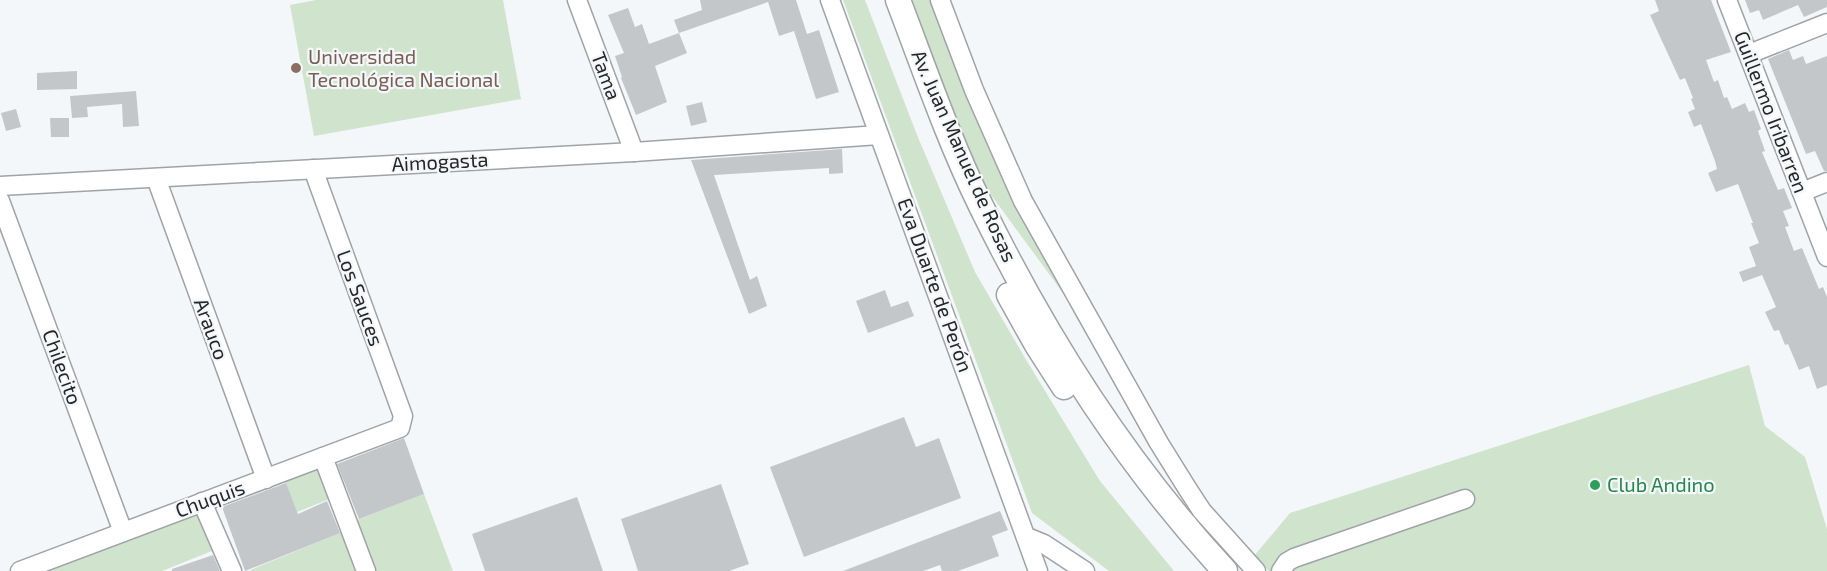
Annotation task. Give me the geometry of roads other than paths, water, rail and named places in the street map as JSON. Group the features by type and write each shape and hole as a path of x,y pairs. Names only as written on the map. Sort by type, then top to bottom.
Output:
{"main road":[{"name":"Av. Juan Manuel de Rosas","path":"886,0 955,178 1007,290 1037,345 1114,461 1206,571"},
{"name":"Av. Juan Manuel de Rosas","path":"898,0 980,204 1015,274 1073,371 1114,433 1150,482 1225,571"}],"street":[{"name":"Tama","path":"577,0 634,152"},
{"name":"Eva Duarte de Perón","path":"830,0 1038,571"},
{"path":"940,0 974,90 1023,201 1159,443 1197,504 1256,571"},
{"name":"Guillermo Iribarren","path":"1727,0 1827,257"},
{"path":"1749,54 1827,23"},
{"name":"Aimogasta","path":"0,186 634,152 879,135"},
{"name":"Los Sauces","path":"313,169 404,416 400,428"},
{"name":"Arauco","path":"156,178 266,479"},
{"path":"1802,192 1827,182"},
{"name":"Chilecito","path":"0,201 123,532"},
{"name":"Chuquis","path":"20,571 400,428"},
{"path":"323,457 366,571"},
{"path":"1281,571 1287,562 1294,558 1465,499"},
{"path":"202,502 232,571"},
{"path":"1027,537 1044,544 1085,571"}],"place":[{"name":"Universidad Tecnológica Nacional","path":"296,68"},
{"name":"Club Andino","path":"1595,485"}]}
